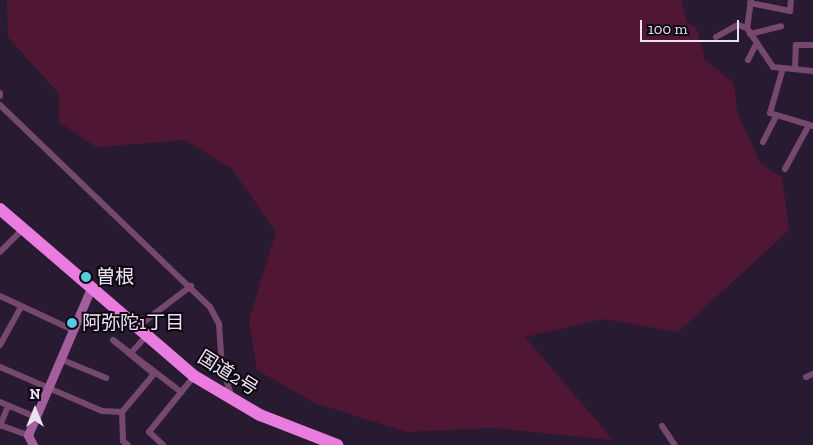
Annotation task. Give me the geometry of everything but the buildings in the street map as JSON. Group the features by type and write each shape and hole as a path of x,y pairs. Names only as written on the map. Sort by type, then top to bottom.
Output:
{"highway":[{"name":"国道2号","path":"0,209 194,376 232,400 316,442 337,445"}],"street":[{"path":"748,31 751,2 790,11 792,0"},
{"path":"716,37 738,24 748,31 755,46 773,67 813,71"},
{"path":"748,31 781,26"},
{"path":"795,69 796,45 813,45"},
{"path":"748,60 755,46"},
{"path":"783,68 769,109 777,115 811,126 785,165"},
{"path":"0,105 191,286 219,324 222,367 232,400"},
{"path":"763,142 777,115"},
{"path":"0,251 23,229"},
{"path":"136,327 154,318 191,286"},
{"path":"28,435 91,288"},
{"path":"0,296 20,307 73,330"},
{"path":"0,345 20,307"},
{"path":"130,354 146,336"},
{"path":"154,374 130,354 113,340 154,374 181,392"},
{"path":"60,359 106,378"},
{"path":"0,367 102,411 122,412"},
{"path":"128,445 124,441 122,412 154,374"},
{"path":"806,377 813,374"},
{"path":"163,445 149,432 191,380"},
{"path":"0,402 35,417"},
{"path":"8,406 0,426 28,435 33,445"},
{"path":"662,426 675,445"}],"shaded area":[{"path":"7,0 681,0 687,23 696,27 705,60 734,83 737,112 761,164 782,177 789,230 678,332 604,319 525,337 613,440 494,428 407,432 315,403 257,370 249,320 276,232 232,169 185,140 96,147 59,122 59,94 8,37"}],"place":[{"name":"曽根","path":"86,277"},
{"name":"阿弥陀1丁目","path":"72,323"}]}
